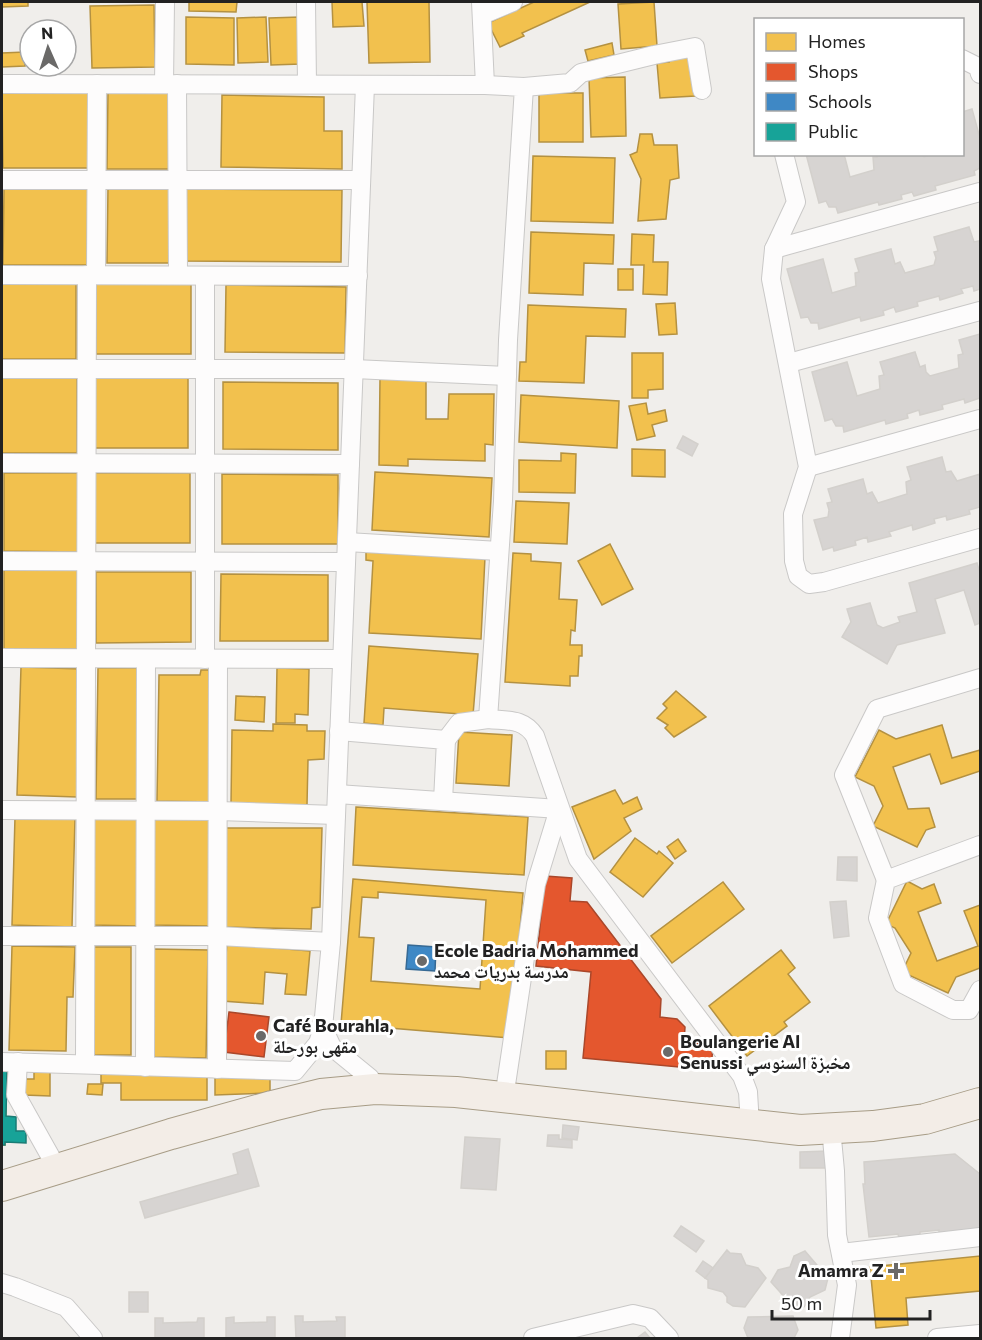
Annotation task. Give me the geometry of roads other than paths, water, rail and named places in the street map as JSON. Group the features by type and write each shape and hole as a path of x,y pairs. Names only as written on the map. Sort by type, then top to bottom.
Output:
{"main road":[{"path":"2,1186 171,1134 292,1101 321,1094 375,1089 456,1092 800,1130 925,1119 979,1105"}],"street":[{"path":"165,2 177,180 178,275"},
{"path":"306,2 307,84"},
{"path":"485,85 482,8 513,2"},
{"path":"2,84 524,87 570,83 582,73 695,47 702,90"},
{"path":"964,60 978,68 981,74"},
{"path":"85,1063 87,369 96,180 97,84"},
{"path":"292,1101 290,1082 295,1071 318,1043 323,1028 331,942 365,85"},
{"path":"488,719 503,501 507,376 524,87"},
{"path":"784,156 796,202 774,249 771,279 808,467 793,514 794,561 798,576 809,584 824,582 981,538"},
{"path":"2,180 361,180"},
{"path":"774,249 981,192"},
{"path":"2,275 358,276"},
{"path":"206,276 205,561 212,659 218,811 218,1069"},
{"path":"789,363 981,311"},
{"path":"2,369 354,369 507,376"},
{"path":"808,467 981,419"},
{"path":"2,463 350,464"},
{"path":"347,543 499,551"},
{"path":"2,561 346,562"},
{"path":"2,658 342,659"},
{"path":"145,1066 146,659"},
{"path":"981,678 877,709 844,775 886,880 878,918 903,984 953,1010 969,1010 981,990"},
{"path":"489,700 529,728 535,736 578,859 742,1076 748,1092 750,1125"},
{"path":"443,801 447,740 459,723 488,719 517,721"},
{"path":"339,731 447,740"},
{"path":"337,794 559,808"},
{"path":"504,1098 536,884 559,808"},
{"path":"2,810 218,811 336,815"},
{"path":"886,880 981,845"},
{"path":"2,936 218,936 331,942"},
{"path":"323,1028 332,1047 370,1078 375,1089"},
{"path":"58,1170 16,1095 10,1062 295,1071"},
{"path":"831,1128 837,1235 847,1285 840,1338"},
{"path":"841,1253 981,1237"},
{"path":"2,1283 66,1307 93,1338"},
{"path":"533,1338 555,1336 633,1314 650,1318 669,1338"},
{"path":"937,1338 981,1334"}],"place":[{"name":"Ecole Badria Mohammed مدرسة بدريات محمد","path":"422,961"},
{"name":"Café Bourahla, مقهى بورحلة","path":"261,1036"},
{"name":"Boulangerie Al Senussi مخبزة السنوسي","path":"668,1052"},
{"name":"Amamra Z","path":"896,1271"}]}
